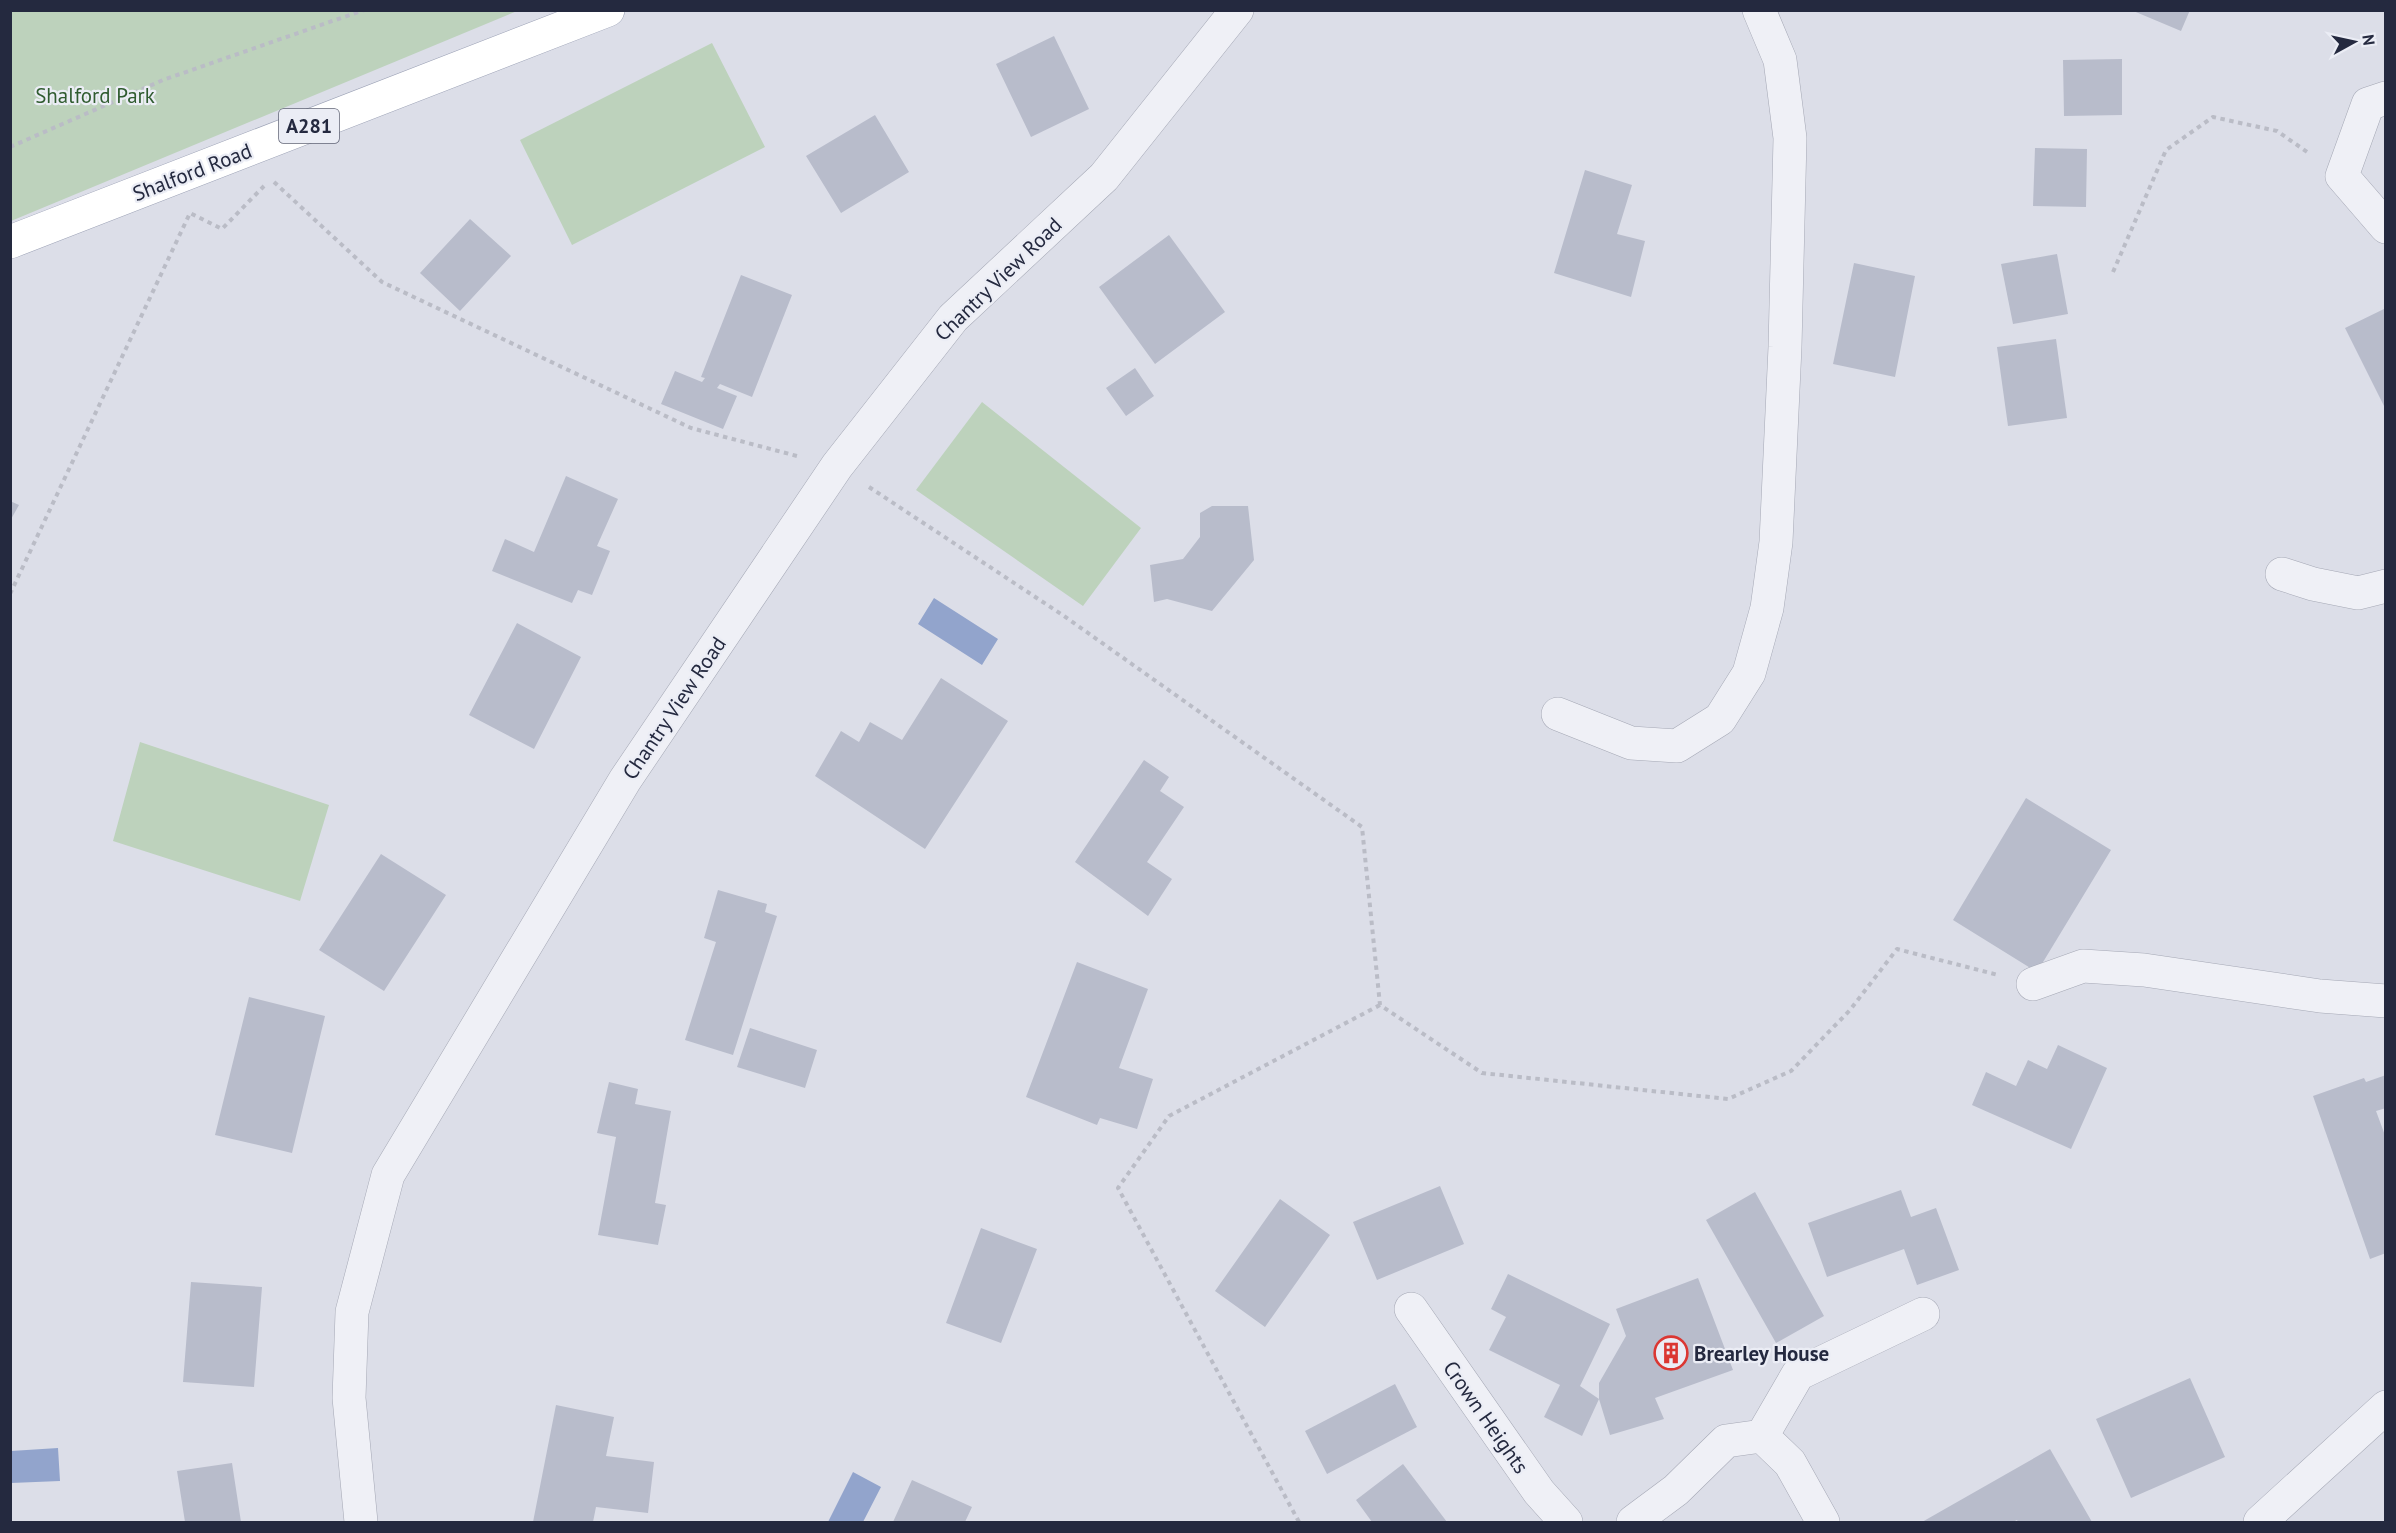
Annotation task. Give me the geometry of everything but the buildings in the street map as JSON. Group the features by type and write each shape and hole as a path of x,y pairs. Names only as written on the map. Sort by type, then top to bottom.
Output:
{"main road":[{"name":"Shalford Road","path":"10,242 608,10"}],"street":[{"name":"Chantry View Road","path":"361,1522 349,1398 352,1312 388,1175 625,780 837,466 953,318 1104,177 1237,10"},
{"path":"1558,714 1631,743 1677,746 1720,719 1749,673 1767,608 1776,542 1785,347 1790,138 1780,60 1759,10"},
{"path":"2385,98 2368,104 2342,176 2385,227"},
{"path":"2282,574 2313,584 2358,593 2385,586"},
{"path":"2033,984 2083,966 2145,970 2320,996 2385,1000"},
{"name":"Crown Heights","path":"1411,1309 1539,1492 1566,1522"},
{"path":"1761,1436 1798,1374 1923,1314"},
{"path":"2260,1522 2385,1407"},
{"path":"1633,1522 1676,1490 1726,1441 1761,1436"},
{"path":"1761,1436 1790,1463 1822,1522"}],"path":[{"path":"10,147 163,80 364,10"},
{"path":"2113,272 2166,150 2213,117 2277,131 2342,176"},
{"path":"10,594 190,213 222,229 271,179 382,282 691,428 837,466 1064,616 1362,827 1380,1005"},
{"path":"1380,1005 1482,1073 1728,1099 1791,1071 1850,1010 1897,949 2033,984"},
{"path":"1299,1522 1118,1188 1169,1116 1380,1005"}],"green space":[{"name":"Shalford Park","path":"11,10 517,10 517,11 11,221"},
{"path":"712,43 765,147 572,245 520,140"},
{"path":"982,402 1141,528 1083,606 916,490"},
{"path":"140,742 329,805 300,901 113,841"}],"water":[{"path":"934,598 998,639 982,665 918,624"},
{"path":"58,1448 60,1481 11,1483 11,1451"},
{"path":"853,1472 881,1487 863,1522 828,1522"}],"place":[{"name":"Brearley House","path":"1671,1353"}]}
